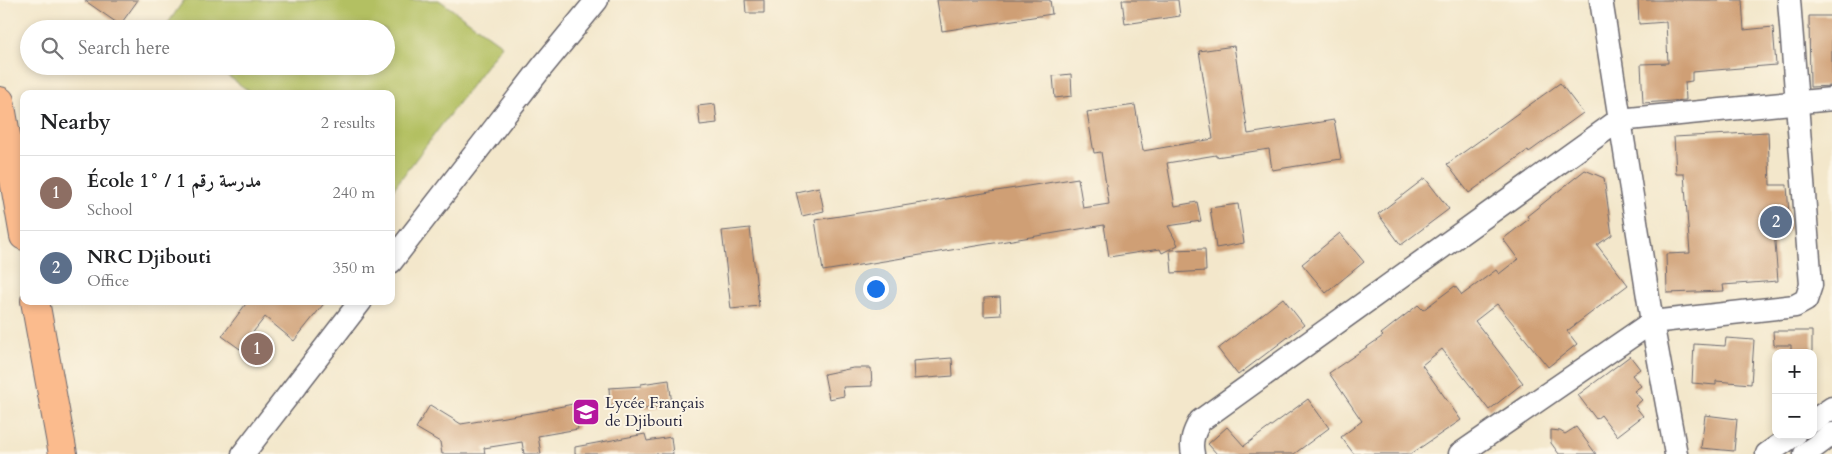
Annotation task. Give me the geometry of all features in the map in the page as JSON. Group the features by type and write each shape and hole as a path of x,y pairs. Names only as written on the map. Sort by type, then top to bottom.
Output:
{"main road":[{"path":"0,101 20,214"},
{"path":"37,305 63,454"}],"street":[{"path":"395,257 542,67 597,0"},
{"path":"1601,0 1652,322 1676,454"},
{"path":"1460,454 1652,322 1795,306 1806,300 1811,285 1789,0"},
{"path":"1193,454 1191,445 1200,422 1619,120 1832,99"},
{"path":"243,454 358,305"},
{"path":"1817,418 1832,408"},
{"path":"1805,454 1832,434"},
{"path":"1767,454 1788,439"}],"green space":[{"path":"184,0 439,0 502,45 395,187 395,90 247,90 227,75 395,75 395,20 170,20"}],"building":[{"path":"84,0 138,0 124,20 113,20"},
{"path":"745,0 764,0 764,13 746,13"},
{"path":"937,0 1050,0 1052,14 942,31"},
{"path":"1122,0 1178,0 1180,16 1125,24"},
{"path":"1638,0 1742,0 1744,30 1773,27 1776,65 1692,72 1692,81 1685,82 1686,100 1643,103 1641,64 1668,63 1666,22 1639,24"},
{"path":"1809,16 1832,16 1832,86 1810,87"},
{"path":"1234,46 1248,134 1334,120 1341,159 1272,170 1269,149 1167,163 1175,206 1197,202 1201,221 1168,226 1178,245 1162,253 1160,249 1109,257 1104,225 823,271 815,220 1078,178 1083,208 1109,204 1101,152 1094,153 1087,112 1135,105 1143,151 1213,139 1199,51"},
{"path":"1071,74 1072,96 1055,98 1053,76"},
{"path":"1560,83 1583,113 1469,193 1447,164"},
{"path":"715,104 717,123 700,125 698,106"},
{"path":"1768,132 1770,185 1787,185 1790,230 1774,230 1778,281 1723,285 1724,291 1667,293 1666,254 1690,253 1684,174 1676,174 1674,137"},
{"path":"1585,170 1604,178 1612,235 1597,245 1628,285 1567,331 1577,344 1548,367 1497,304 1475,321 1523,383 1489,410 1442,349 1422,365 1461,420 1411,454 1354,454 1341,437 1362,421 1329,373 1383,336 1381,334 1418,305 1423,310 1455,286 1462,295 1496,270 1499,274 1518,259 1503,239 1529,219 1527,216"},
{"path":"1425,178 1449,209 1401,245 1378,214"},
{"path":"819,187 824,211 802,216 796,192"},
{"path":"1238,204 1244,243 1216,248 1210,208"},
{"path":"750,228 759,306 731,309 722,231"},
{"path":"1340,233 1364,262 1326,293 1302,264"},
{"path":"1205,249 1206,271 1172,273 1170,250"},
{"path":"1000,297 1001,315 984,316 984,298"},
{"path":"1283,298 1304,325 1238,375 1218,349"},
{"path":"245,305 323,305 294,341 265,317 240,349 222,336"},
{"path":"1773,331 1812,331 1812,349 1791,349 1791,345 1774,345"},
{"path":"1726,338 1754,340 1751,384 1716,381 1716,385 1692,383 1694,344 1725,346"},
{"path":"1630,356 1640,369 1632,375 1641,386 1634,391 1642,400 1635,406 1643,416 1617,436 1601,415 1596,419 1578,395"},
{"path":"952,358 953,376 914,379 913,361"},
{"path":"853,368 871,368 872,386 843,387 844,396 829,399 824,374"},
{"path":"669,380 672,405 644,409 643,403 610,405 609,388 641,386 641,384"},
{"path":"1308,399 1329,428 1294,454 1217,454 1208,444 1227,427 1244,446"},
{"path":"573,404 578,429 538,436 541,454 524,454 522,442 484,448 485,454 442,454 440,442 416,428 430,405 461,424 548,410"},
{"path":"1705,415 1737,419 1734,451 1701,448"},
{"path":"1576,427 1596,454 1559,454 1551,443 1551,430 1560,431 1565,434"},
{"path":"645,434 647,441 671,437 673,454 575,454 575,447"}],"place":[{"name":"NRC Djibouti","path":"1776,222"},
{"name":"École 1° / مدرسة رقم 1","path":"257,349"},
{"name":"Lycée Français de Djibouti","path":"586,412"}]}
